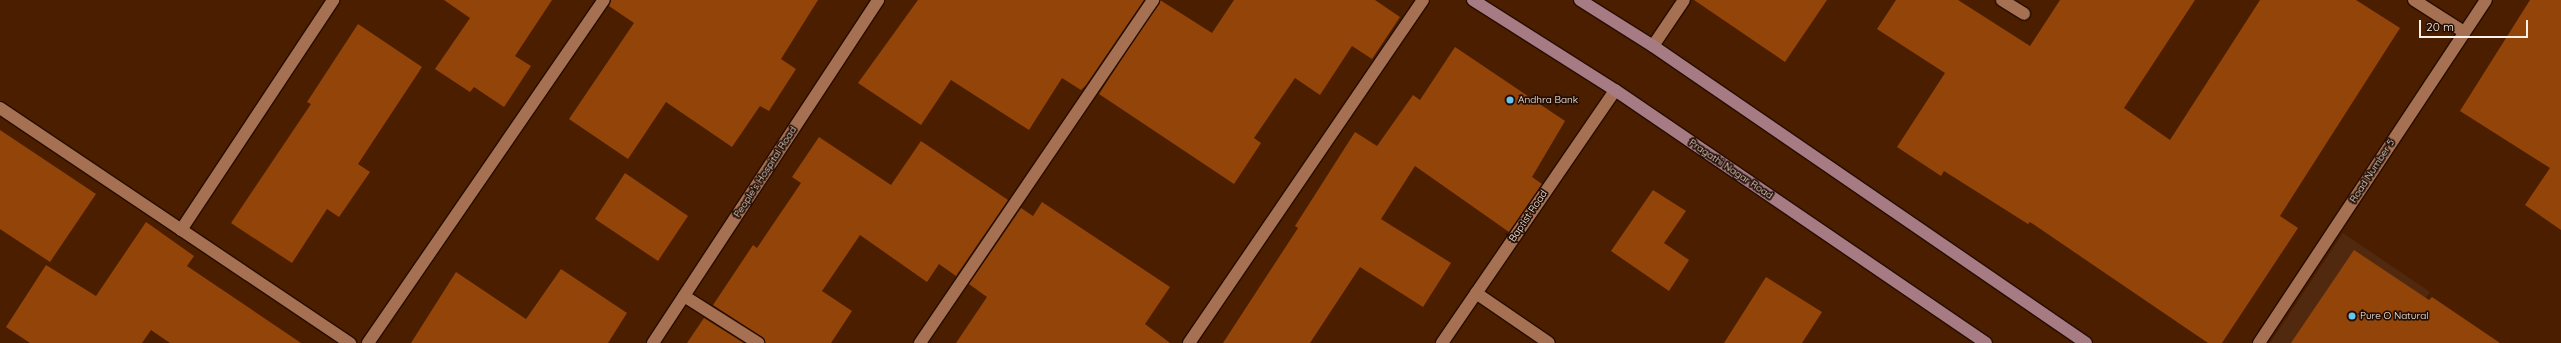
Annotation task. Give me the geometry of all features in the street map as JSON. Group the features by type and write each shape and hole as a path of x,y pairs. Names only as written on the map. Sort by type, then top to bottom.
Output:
{"main road":[{"name":"Pragathi Nagar Road","path":"1473,0 1615,90 1986,343"},
{"path":"1580,0 1653,46 2086,343"}],"street":[{"path":"181,230 333,0"},
{"path":"368,343 604,0"},
{"name":"People's Hospital Road","path":"653,343 878,0"},
{"path":"920,343 1153,0"},
{"path":"1189,343 1423,0"},
{"path":"1653,46 1684,0"},
{"path":"2002,0 2024,14"},
{"path":"2414,0 2464,32"},
{"name":"Road Number 5","path":"2259,343 2486,0"},
{"name":"Baptist Road","path":"1442,343 1615,90"},
{"path":"0,108 350,343"},
{"path":"1476,293 1549,343"},
{"path":"684,296 758,343"}],"shaded area":[{"name":"Pure O Natural","path":"2343,233 2430,292 2396,343 2270,343"}],"building":[{"path":"444,0 552,0 515,56 531,66 504,107 474,87 470,92 435,69 470,18"},
{"path":"611,0 818,0 781,59 796,69 769,111 760,106 732,147 666,102 628,159 569,119 634,23 609,6"},
{"path":"918,0 1144,0 1086,85 1081,90 1062,78 1029,130 951,80 921,125 858,83"},
{"path":"1160,0 1212,33 1234,0 1375,0 1400,17 1372,59 1352,46 1320,95 1295,78 1254,138 1261,143 1234,184 1099,94"},
{"path":"1694,0 1827,0 1785,62"},
{"path":"1896,0 1958,0 2030,46 2060,0 2195,0 2124,108 2170,140 2260,0 2356,0 2400,28 2280,216 2298,228 2222,343 2208,343 2030,222 2028,224 1944,171 1941,176 1897,147 1945,73 1877,29"},
{"path":"2530,0 2561,0 2561,230 2525,205 2550,168 2460,111"},
{"path":"358,24 422,67 358,164 370,172 339,217 327,209 292,263 231,223 311,104 307,102"},
{"path":"1455,47 1565,121 1532,177 1542,184 1509,232 1415,166 1381,219 1451,263 1423,307 1360,267 1310,343 1223,343 1298,228 1295,226 1355,132 1377,146 1413,95 1420,100"},
{"path":"0,130 96,194 50,262 0,229"},
{"path":"819,137 891,185 921,141 1008,200 956,276 939,264 927,282 860,235 822,291 852,311 831,343 765,343 762,337 713,305 753,245 757,248 801,183 792,177"},
{"path":"625,173 688,216 658,261 595,219"},
{"path":"1653,190 1686,211 1664,243 1689,260 1669,291 1611,251"},
{"path":"1042,202 1170,287 1145,324 1170,343 956,343 987,297 969,284 1021,208 1033,216"},
{"path":"146,222 194,256 187,266 301,343 170,343 151,330 142,343 30,343 6,327 46,265 96,296"},
{"name":"Pure O Natural","path":"2354,250 2429,300 2432,297 2500,343 2291,343"},
{"path":"561,269 627,313 608,343 411,343 456,272 526,319"},
{"path":"1766,277 1822,312 1802,343 1724,343"},
{"path":"704,318 744,343 687,343"}],"place":[{"name":"Andhra Bank","path":"1510,100"},
{"name":"Pure O Natural","path":"2352,316"}]}
